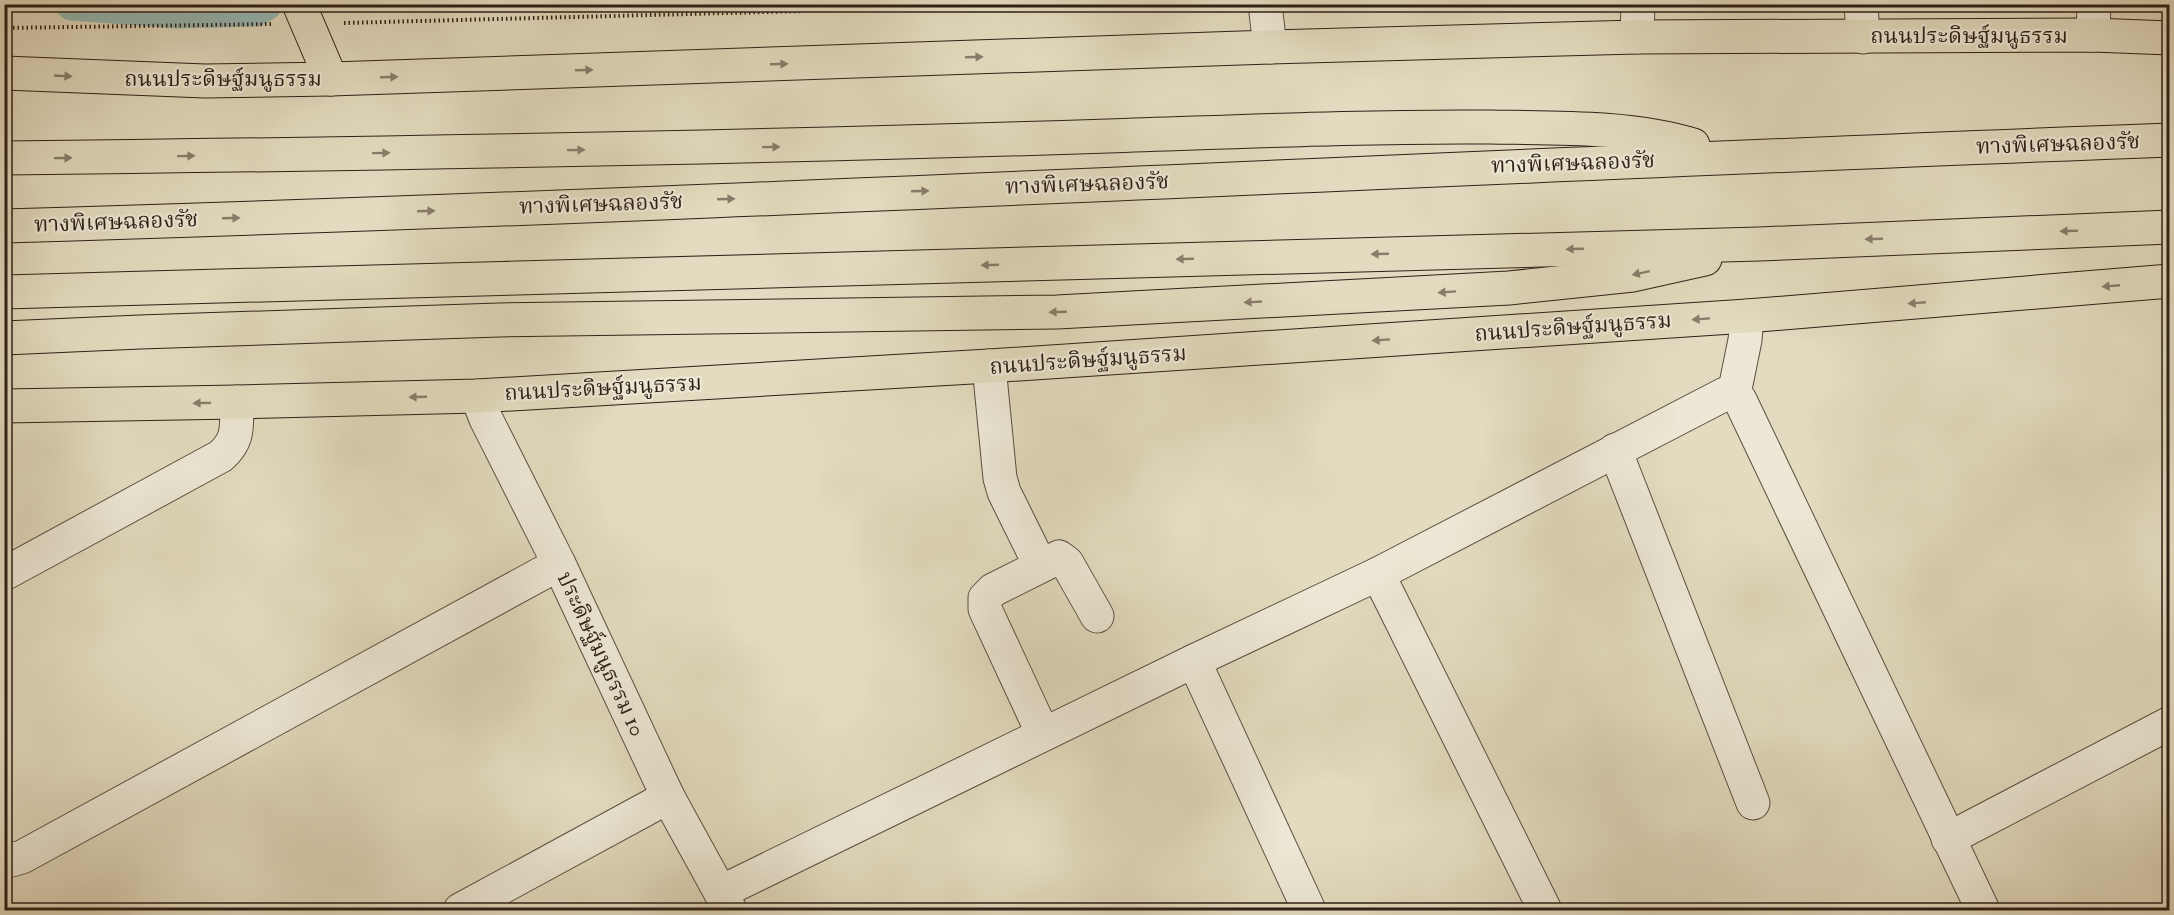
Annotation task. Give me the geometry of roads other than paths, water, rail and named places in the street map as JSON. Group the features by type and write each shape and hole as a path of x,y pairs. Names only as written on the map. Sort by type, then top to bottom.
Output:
{"main road":[{"path":"303,14 331,79"},
{"name":"ถนนประดิษฐ์มนูธรรม","path":"4,73 206,81 331,79 1270,46 1637,37 1863,37 2093,20 2169,38"},
{"path":"4,158 817,146 1426,127 1617,131 1682,142 1726,156"},
{"name":"ทางพิเศษฉลองรัช","path":"4,226 723,200 1726,156 2169,140"},
{"path":"4,292 1759,244 2169,227"},
{"path":"4,338 499,320 1057,312 1376,296 1509,288 1633,275 1759,244"},
{"name":"ถนนประดิษฐ์มนูธรรม","path":"4,406 477,396 989,366 1747,316 2169,281"}],"street":[{"path":"1265,4 1270,46"},
{"path":"1637,37 1638,4"},
{"path":"1861,4 1863,37"},
{"path":"1734,394 1745,340 1747,316"},
{"path":"989,366 1000,478 1004,492 1040,565"},
{"path":"725,901 1043,734 1378,574 1713,399 1725,394 1734,394 1740,400 1983,910"},
{"name":"ประดิษฐ์มนูธรรม 10","path":"477,396 668,797 725,901"},
{"path":"4,574 221,456 231,447 235,439 237,402"},
{"path":"1615,450 1753,803"},
{"path":"1043,734 985,609 985,598 993,590 1059,557 1067,563 1097,616"},
{"path":"4,862 32,852 559,564"},
{"path":"1378,574 1545,910"},
{"path":"1194,660 1309,910"},
{"path":"1948,839 2169,723"},
{"path":"460,910 668,797"}],"waterway":[{"path":"72,4 178,12 256,10 266,4"}]}
